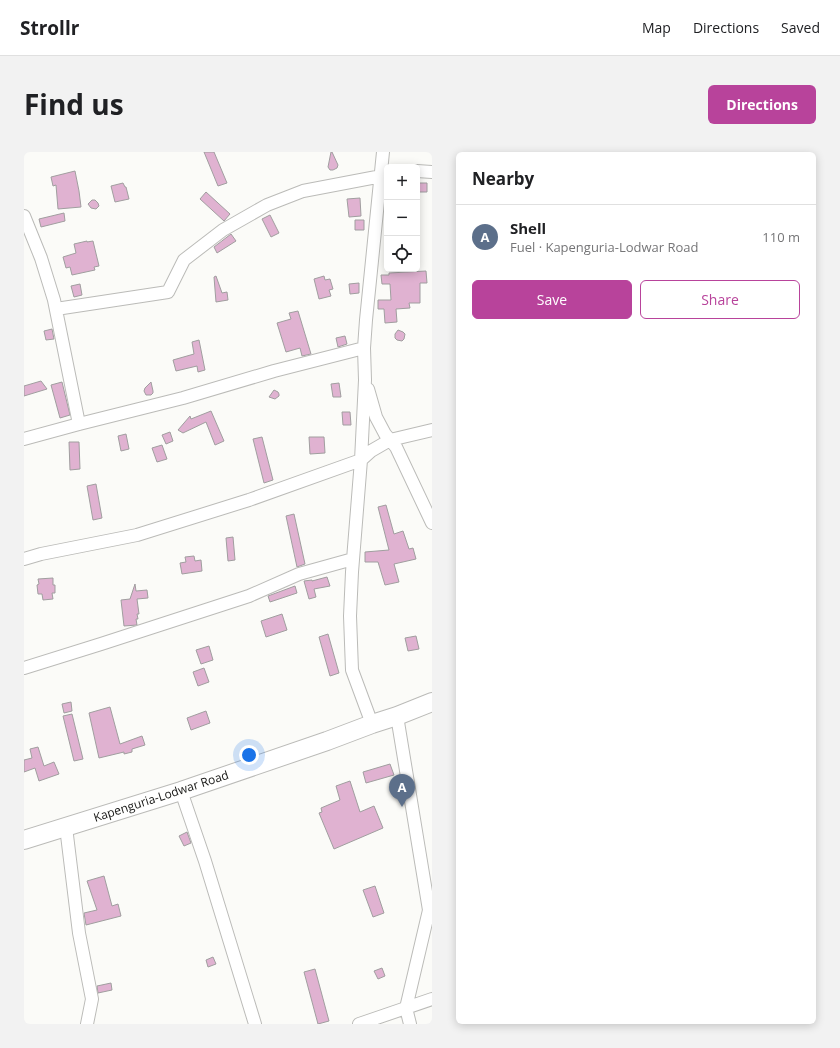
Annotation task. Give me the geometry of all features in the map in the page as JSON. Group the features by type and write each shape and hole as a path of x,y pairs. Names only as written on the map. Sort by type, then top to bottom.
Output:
{"highway":[{"name":"Kapenguria-Lodwar Road","path":"24,840 181,791 327,741 432,702"}],"street":[{"path":"372,724 352,670 350,616 361,460 365,380 364,348 376,210 384,175 383,152"},
{"path":"420,171 432,172"},
{"path":"56,309 168,292 184,260 223,230 267,205 303,191 384,175"},
{"path":"24,216 41,258 56,309 79,424"},
{"path":"24,439 183,398 274,371 364,348"},
{"path":"365,380 376,417 385,434 396,447 432,524"},
{"path":"24,559 137,534 249,500 361,460 371,451 390,440 432,430"},
{"path":"24,668 248,596 299,574 353,560"},
{"path":"397,716 429,910 406,1008 410,1024"},
{"path":"181,791 205,861 255,1024"},
{"path":"66,827 79,933 92,999 87,1024"},
{"path":"359,1024 371,1022 432,999"}],"building":[{"path":"204,152 214,152 227,183 218,186"},
{"path":"331,152 338,165 337,168 333,170 330,170 328,167"},
{"path":"75,171 81,207 58,209 56,185 53,186 51,177"},
{"path":"123,183 126,187 129,199 115,202 111,186"},
{"path":"420,183 427,183 427,192 420,192"},
{"path":"206,192 230,214 224,221 200,199"},
{"path":"360,198 361,216 349,217 347,199"},
{"path":"92,200 95,200 98,203 99,206 96,209 91,208 88,204"},
{"path":"64,213 65,221 41,227 39,219"},
{"path":"270,215 279,233 271,237 262,219"},
{"path":"355,220 364,220 364,230 355,230"},
{"path":"231,234 236,241 217,253 214,247"},
{"path":"93,241 99,266 94,267 95,270 72,275 70,267 66,268 63,257 76,253 74,244"},
{"path":"426,271 427,283 420,283 420,303 409,303 410,308 396,309 397,322 385,323 384,309 378,309 378,300 391,300 390,284 382,284 381,275 389,275 389,273"},
{"path":"216,276 222,293 227,292 228,300 216,302 214,277"},
{"path":"324,276 325,280 330,279 333,289 329,290 331,296 319,299 314,279"},
{"path":"359,283 359,293 350,294 349,284"},
{"path":"80,284 82,295 74,297 71,286"},
{"path":"298,311 311,354 302,356 300,348 286,352 277,323 291,319 289,313"},
{"path":"52,329 54,339 46,340 44,331"},
{"path":"398,330 405,334 402,341 395,338 395,334"},
{"path":"345,336 347,344 338,347 336,338"},
{"path":"199,340 205,370 198,372 197,366 176,371 173,360 194,354 192,342"},
{"path":"41,381 47,389 24,396 24,386"},
{"path":"62,382 70,415 60,418 51,385"},
{"path":"151,382 153,393 151,395 146,395 144,391 145,388"},
{"path":"339,383 341,397 333,397 331,384"},
{"path":"274,390 279,394 279,396 275,399 269,397"},
{"path":"211,411 224,441 215,445 206,422 183,433 178,430 190,416 191,419"},
{"path":"342,412 350,412 351,425 343,425"},
{"path":"170,432 173,441 166,444 162,435"},
{"path":"126,434 129,449 121,451 118,436"},
{"path":"262,437 273,480 264,483 253,439"},
{"path":"309,437 324,437 325,453 310,454"},
{"path":"69,442 79,442 80,469 70,470"},
{"path":"162,445 167,459 157,462 152,448"},
{"path":"96,484 102,518 93,520 87,486"},
{"path":"386,505 394,534 403,531 409,549 413,548 416,559 394,564 399,582 385,585 378,562 365,562 365,552 389,550 378,507"},
{"path":"294,514 305,564 297,567 286,516"},
{"path":"233,537 235,560 228,561 226,538"},
{"path":"194,556 195,561 201,560 202,571 182,574 180,563 186,562 185,557"},
{"path":"327,577 330,586 314,589 316,597 309,599 304,581 312,581"},
{"path":"53,578 55,593 52,593 53,599 43,600 42,594 38,594 38,579"},
{"path":"135,584 136,591 147,590 148,598 137,599 139,614 137,614 138,619 136,619 137,625 124,626 121,600 130,599"},
{"path":"295,586 297,593 270,602 268,596"},
{"path":"282,614 287,630 266,637 261,621"},
{"path":"328,634 339,673 330,676 319,637"},
{"path":"416,636 419,649 408,651 405,638"},
{"path":"209,646 213,660 201,664 196,650"},
{"path":"204,668 209,682 198,686 193,672"},
{"path":"71,702 72,711 64,713 62,704"},
{"path":"110,707 120,744 142,736 145,745 132,749 132,752 124,754 124,752 99,758 89,713"},
{"path":"206,711 210,723 191,730 187,718"},
{"path":"72,714 83,759 74,761 63,716"},
{"path":"38,747 44,766 54,762 59,774 39,781 35,768 24,772 24,760 32,758 30,749"},
{"path":"390,764 394,775 366,783 363,772"},
{"path":"350,781 360,812 374,806 383,828 334,849 319,813 322,812 321,808 340,800 336,786"},
{"path":"187,832 191,843 184,846 179,836"},
{"path":"104,876 112,906 118,904 121,916 86,925 84,913 97,910 87,881"},
{"path":"375,886 384,913 373,917 363,890"},
{"path":"213,957 216,964 208,967 206,960"},
{"path":"382,968 385,976 378,979 374,971"},
{"path":"315,969 329,1021 318,1024 304,972"},
{"path":"111,983 112,990 98,993 97,986"}],"place":[{"name":"Shell","path":"402,807"}]}
